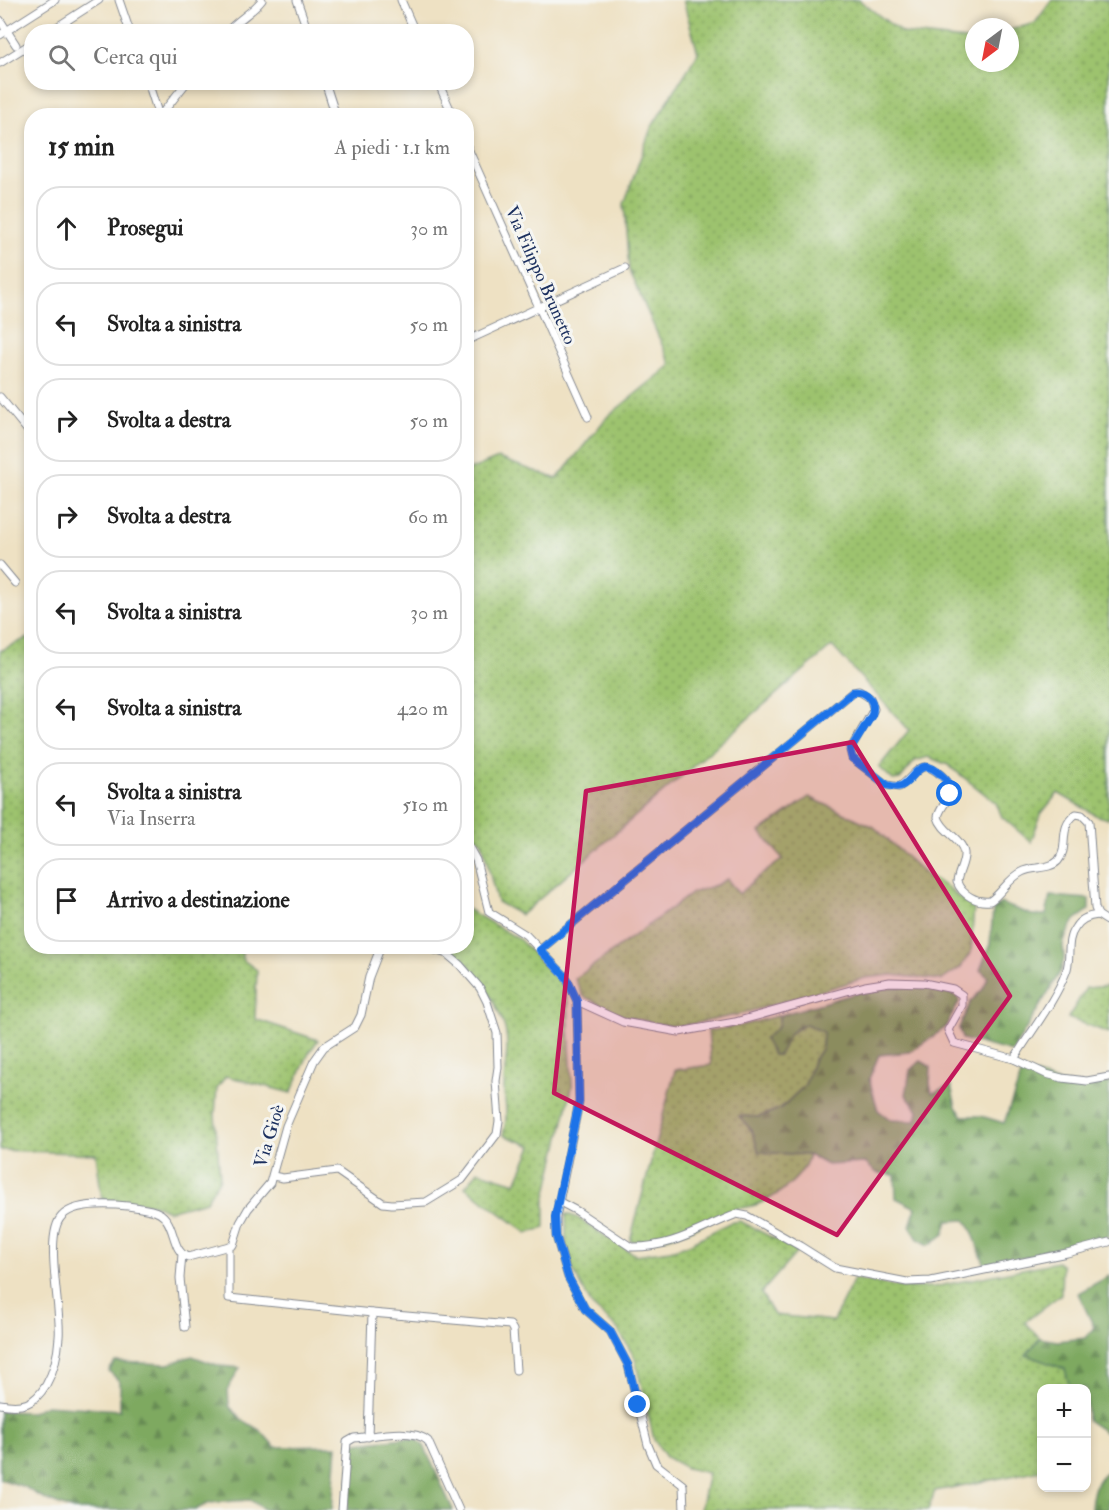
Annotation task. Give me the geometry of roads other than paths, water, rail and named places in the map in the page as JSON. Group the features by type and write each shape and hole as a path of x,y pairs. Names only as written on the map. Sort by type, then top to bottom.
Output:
{"street":[{"path":"0,35 55,0"},
{"path":"62,24 99,0"},
{"path":"119,0 127,24"},
{"path":"233,24 256,8 262,0"},
{"path":"297,0 305,24"},
{"path":"401,0 412,24"},
{"path":"0,20 16,45"},
{"path":"0,63 24,48"},
{"path":"151,90 157,108"},
{"path":"166,108 181,90"},
{"path":"328,90 333,108"},
{"path":"442,90 449,108"},
{"name":"Via Filippo Brunetto","path":"474,162 588,417"},
{"path":"474,336 625,268"},
{"path":"0,397 24,426"},
{"path":"0,565 15,583"},
{"path":"540,950 853,692 859,691 870,698 874,709 850,750 852,758 887,785 894,787 899,787 925,766 933,768 946,780 950,787 950,794 938,817 943,828 961,845 964,852 957,882 965,894 976,899 990,901 1019,873 1028,868 1050,866 1057,862 1062,853 1067,822 1076,814 1082,814 1089,822 1095,908 1098,915 1109,922"},
{"path":"474,857 489,912 526,935 566,977 577,1001 579,1102 555,1217 556,1236 568,1277 585,1309 610,1331 628,1365 648,1445 656,1464 683,1485 684,1510"},
{"path":"1014,1059 1046,1009 1066,972 1069,960 1069,939 1074,928 1088,916 1098,915"},
{"name":"Via Gioè","path":"229,1246 233,1245 237,1239 240,1223 249,1209 270,1183 286,1126 314,1061 324,1047 355,1027 361,1016 369,977 377,954"},
{"path":"273,1176 283,1178 337,1171 383,1203 392,1204 426,1202 462,1180 497,1134 499,1121 496,1081 497,1033 480,988 447,954"},
{"path":"577,1001 623,1022 679,1032 735,1022 866,986 890,982 924,983 953,989 962,995 962,1005 948,1030 954,1043 1014,1059 1046,1074 1062,1078 1087,1081 1109,1077"},
{"path":"558,1201 578,1211 631,1247 669,1243 737,1214 747,1216 835,1268 907,1282 931,1281 1109,1242"},
{"path":"0,1404 14,1407 31,1402 42,1392 53,1373 60,1336 54,1232 62,1216 68,1211 88,1205 152,1210 165,1217 170,1223 182,1254 180,1278 185,1327"},
{"path":"182,1254 191,1257 229,1246 229,1298 510,1325 513,1330 516,1370"},
{"path":"368,1437 372,1313"},
{"path":"342,1510 346,1445 352,1439 410,1433 422,1435 428,1441 459,1510"}]}
